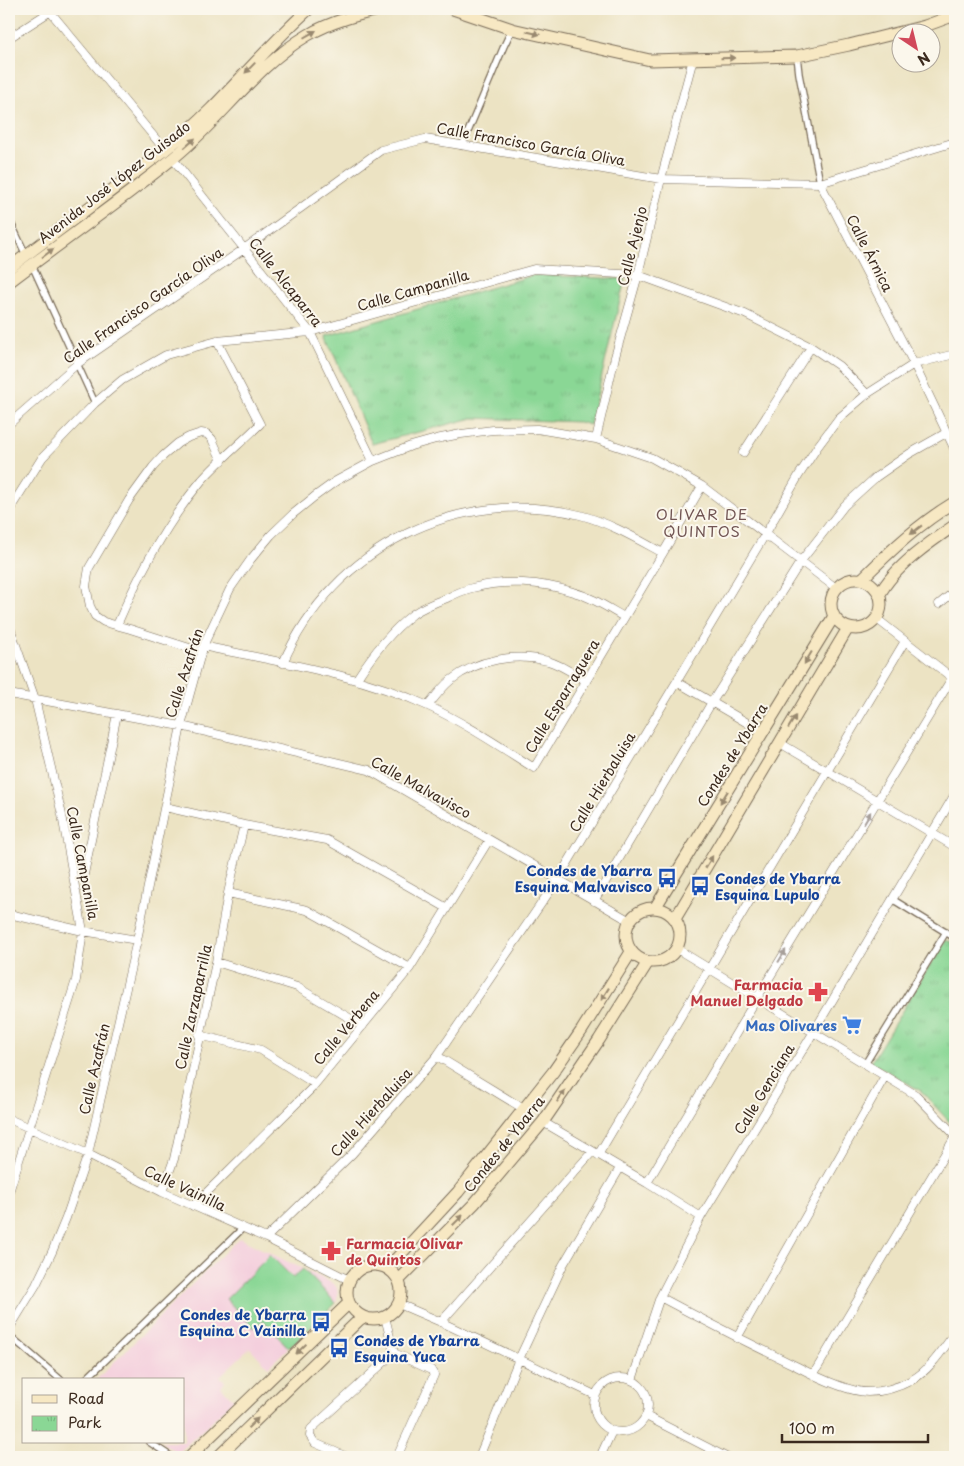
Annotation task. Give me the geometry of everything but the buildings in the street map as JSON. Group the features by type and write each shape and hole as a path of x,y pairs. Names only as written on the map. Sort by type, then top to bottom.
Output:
{"main road":[{"name":"Avenida José López Guisado","path":"169,154 292,24 309,9"},
{"name":"Avenida José López Guisado","path":"9,282 29,260 169,154 203,131 270,63 289,47 327,25 383,9"},
{"path":"453,9 512,29 650,60 797,56 925,26 955,16"},
{"name":"Avenida José López Guisado","path":"9,268 29,260"},
{"path":"862,579 910,534 955,502"},
{"path":"880,594 886,582 898,570 928,544 955,525"},
{"path":"862,579 875,587 880,594 882,602 881,611 871,625 856,630 838,622 831,610 831,602 832,594 836,588 848,580 862,579"},
{"name":"Condes de Ybarra","path":"655,908 834,616"},
{"path":"675,919 848,628"},
{"path":"655,908 669,913 675,919 679,926 680,942 671,956 664,960 648,962 636,957 627,946 626,930 630,921 640,912 655,908"},
{"name":"Condes de Ybarra","path":"385,1267 396,1258 458,1192 553,1072 631,952"},
{"name":"Condes de Ybarra","path":"399,1280 474,1204 544,1122 648,962"},
{"path":"377,1264 385,1267 399,1280 401,1296 399,1304 395,1310 385,1317 370,1319 357,1314 349,1304 346,1295 350,1278 362,1267 377,1264"},
{"path":"189,1457 349,1304"},
{"path":"218,1457 363,1317"}],"street":[{"name":"Calle Alcaparra","path":"51,10 169,154 310,332 373,461"},
{"path":"9,38 51,10"},
{"path":"462,146 512,29"},
{"name":"Calle Árnica","path":"797,56 820,183 914,364 955,450"},
{"name":"Calle Ajenjo","path":"596,439 615,357 693,59"},
{"name":"Calle Francisco García Oliva","path":"9,424 77,364 244,249 381,150 425,139 661,179 820,183 955,142"},
{"path":"9,219 95,403"},
{"name":"Calle Campanilla","path":"9,518 13,504 42,458 95,403 122,380 166,355 217,341 310,332 534,269 638,275 745,314 811,347 839,366 867,394"},
{"path":"117,625 156,545 184,503 203,480 260,424 217,341"},
{"path":"743,453 811,347"},
{"name":"Calle Hierbaluisa","path":"266,1238 352,1154 438,1056 558,879 818,446 840,418 867,394 914,364 955,354"},
{"name":"Calle Azafrán","path":"9,1329 36,1285 52,1252 88,1154 165,807 181,726 203,649 230,589 271,535 293,514 336,481 373,461 411,446 461,434 493,430 537,429 596,439 652,458 702,486 836,588"},
{"name":"Calle Esparraguera","path":"222,461 212,439 207,434 200,433 178,443 153,467 128,500 89,568 86,586 90,606 95,616 104,622 203,649 282,663 356,680 391,691 428,706 467,726 534,768 702,486"},
{"path":"594,901 712,702 801,562 844,506 876,478 909,454 946,433"},
{"path":"282,663 291,643 309,614 354,567 379,548 404,534 434,522 468,512 524,508 554,510 609,525 663,553"},
{"path":"356,680 370,658 388,636 414,614 437,602 472,588 502,584 535,583 574,592 599,602 624,617"},
{"path":"939,604 955,591"},
{"path":"647,1183 757,998 954,679 877,619"},
{"name":"Calle Campanilla","path":"9,625 35,700 62,815 83,931 76,980 9,1192"},
{"path":"441,1322 595,1153 709,969 906,641"},
{"path":"428,706 451,680 492,660 528,658 549,662 562,666 586,681"},
{"path":"677,682 763,732"},
{"name":"Calle Malvavisco","path":"9,694 181,726 369,770 630,921"},
{"path":"83,879 117,714"},
{"path":"780,743 955,847"},
{"name":"Calle Genciana","path":"632,1380 660,1297 701,1217 955,794"},
{"path":"165,807 244,825 327,840 447,908"},
{"name":"Calle Zarzaparrilla","path":"162,1192 174,1159 216,962 228,893 244,825"},
{"name":"Calle Verbena","path":"193,1206 315,1084 410,968 489,840"},
{"path":"228,893 307,910 410,968"},
{"path":"892,899 955,938"},
{"path":"9,914 83,931 136,940"},
{"path":"865,1064 946,932"},
{"path":"676,949 916,1094 955,1136 813,1375"},
{"path":"216,962 297,988 363,1026"},
{"path":"199,1035 261,1050 315,1084"},
{"path":"438,1056 524,1109"},
{"path":"737,1338 885,1076"},
{"name":"Calle Vainilla","path":"9,1119 88,1154 162,1192 266,1238 345,1278 350,1278"},
{"path":"544,1122 701,1217"},
{"path":"479,1457 520,1359 563,1265 620,1168"},
{"path":"87,1378 243,1228"},
{"path":"660,1297 737,1338 813,1375 851,1390 867,1392 881,1391 912,1380 926,1369 955,1332"},
{"path":"399,1304 595,1395"},
{"path":"385,1317 394,1353"},
{"path":"9,1335 59,1378"},
{"path":"347,1457 315,1442 310,1436 312,1429 394,1353"},
{"path":"394,1353 432,1370 434,1375 398,1457"},
{"path":"624,1378 632,1380 644,1392 648,1408 646,1416 641,1423 628,1432 612,1431 604,1427 594,1412 595,1395 607,1382 624,1378"},
{"path":"646,1416 726,1457"},
{"path":"600,1457 612,1431"},
{"path":"152,1444 172,1457"}],"shaded area":[{"path":"239,1238 334,1284 337,1288 336,1303 268,1367 250,1348 220,1376 225,1382 221,1387 234,1400 178,1453 164,1444 185,1444 185,1378 98,1378"}],"green space":[{"path":"534,275 625,279 590,425 579,422 473,418 372,444 326,336"},
{"path":"946,939 955,944 955,1128 921,1091 871,1062"},
{"path":"270,1255 293,1278 303,1269 336,1303 289,1348 263,1320 254,1328 226,1299"}],"place":[{"name":"Condes de Ybarra Esquina Malvavisco","path":"667,878"},
{"name":"Condes de Ybarra Esquina Lupulo","path":"700,886"},
{"name":"Farmacia Manuel Delgado","path":"818,992"},
{"name":"Mas Olivares","path":"852,1025"},
{"name":"Farmacia Olivar de Quintos","path":"331,1251"},
{"name":"Condes de Ybarra Esquina C Vainilla","path":"321,1322"},
{"name":"Condes de Ybarra Esquina Yuca","path":"339,1348"}],"district":[{"name":"OLIVAR DE QUINTOS","path":"702,522"}]}
